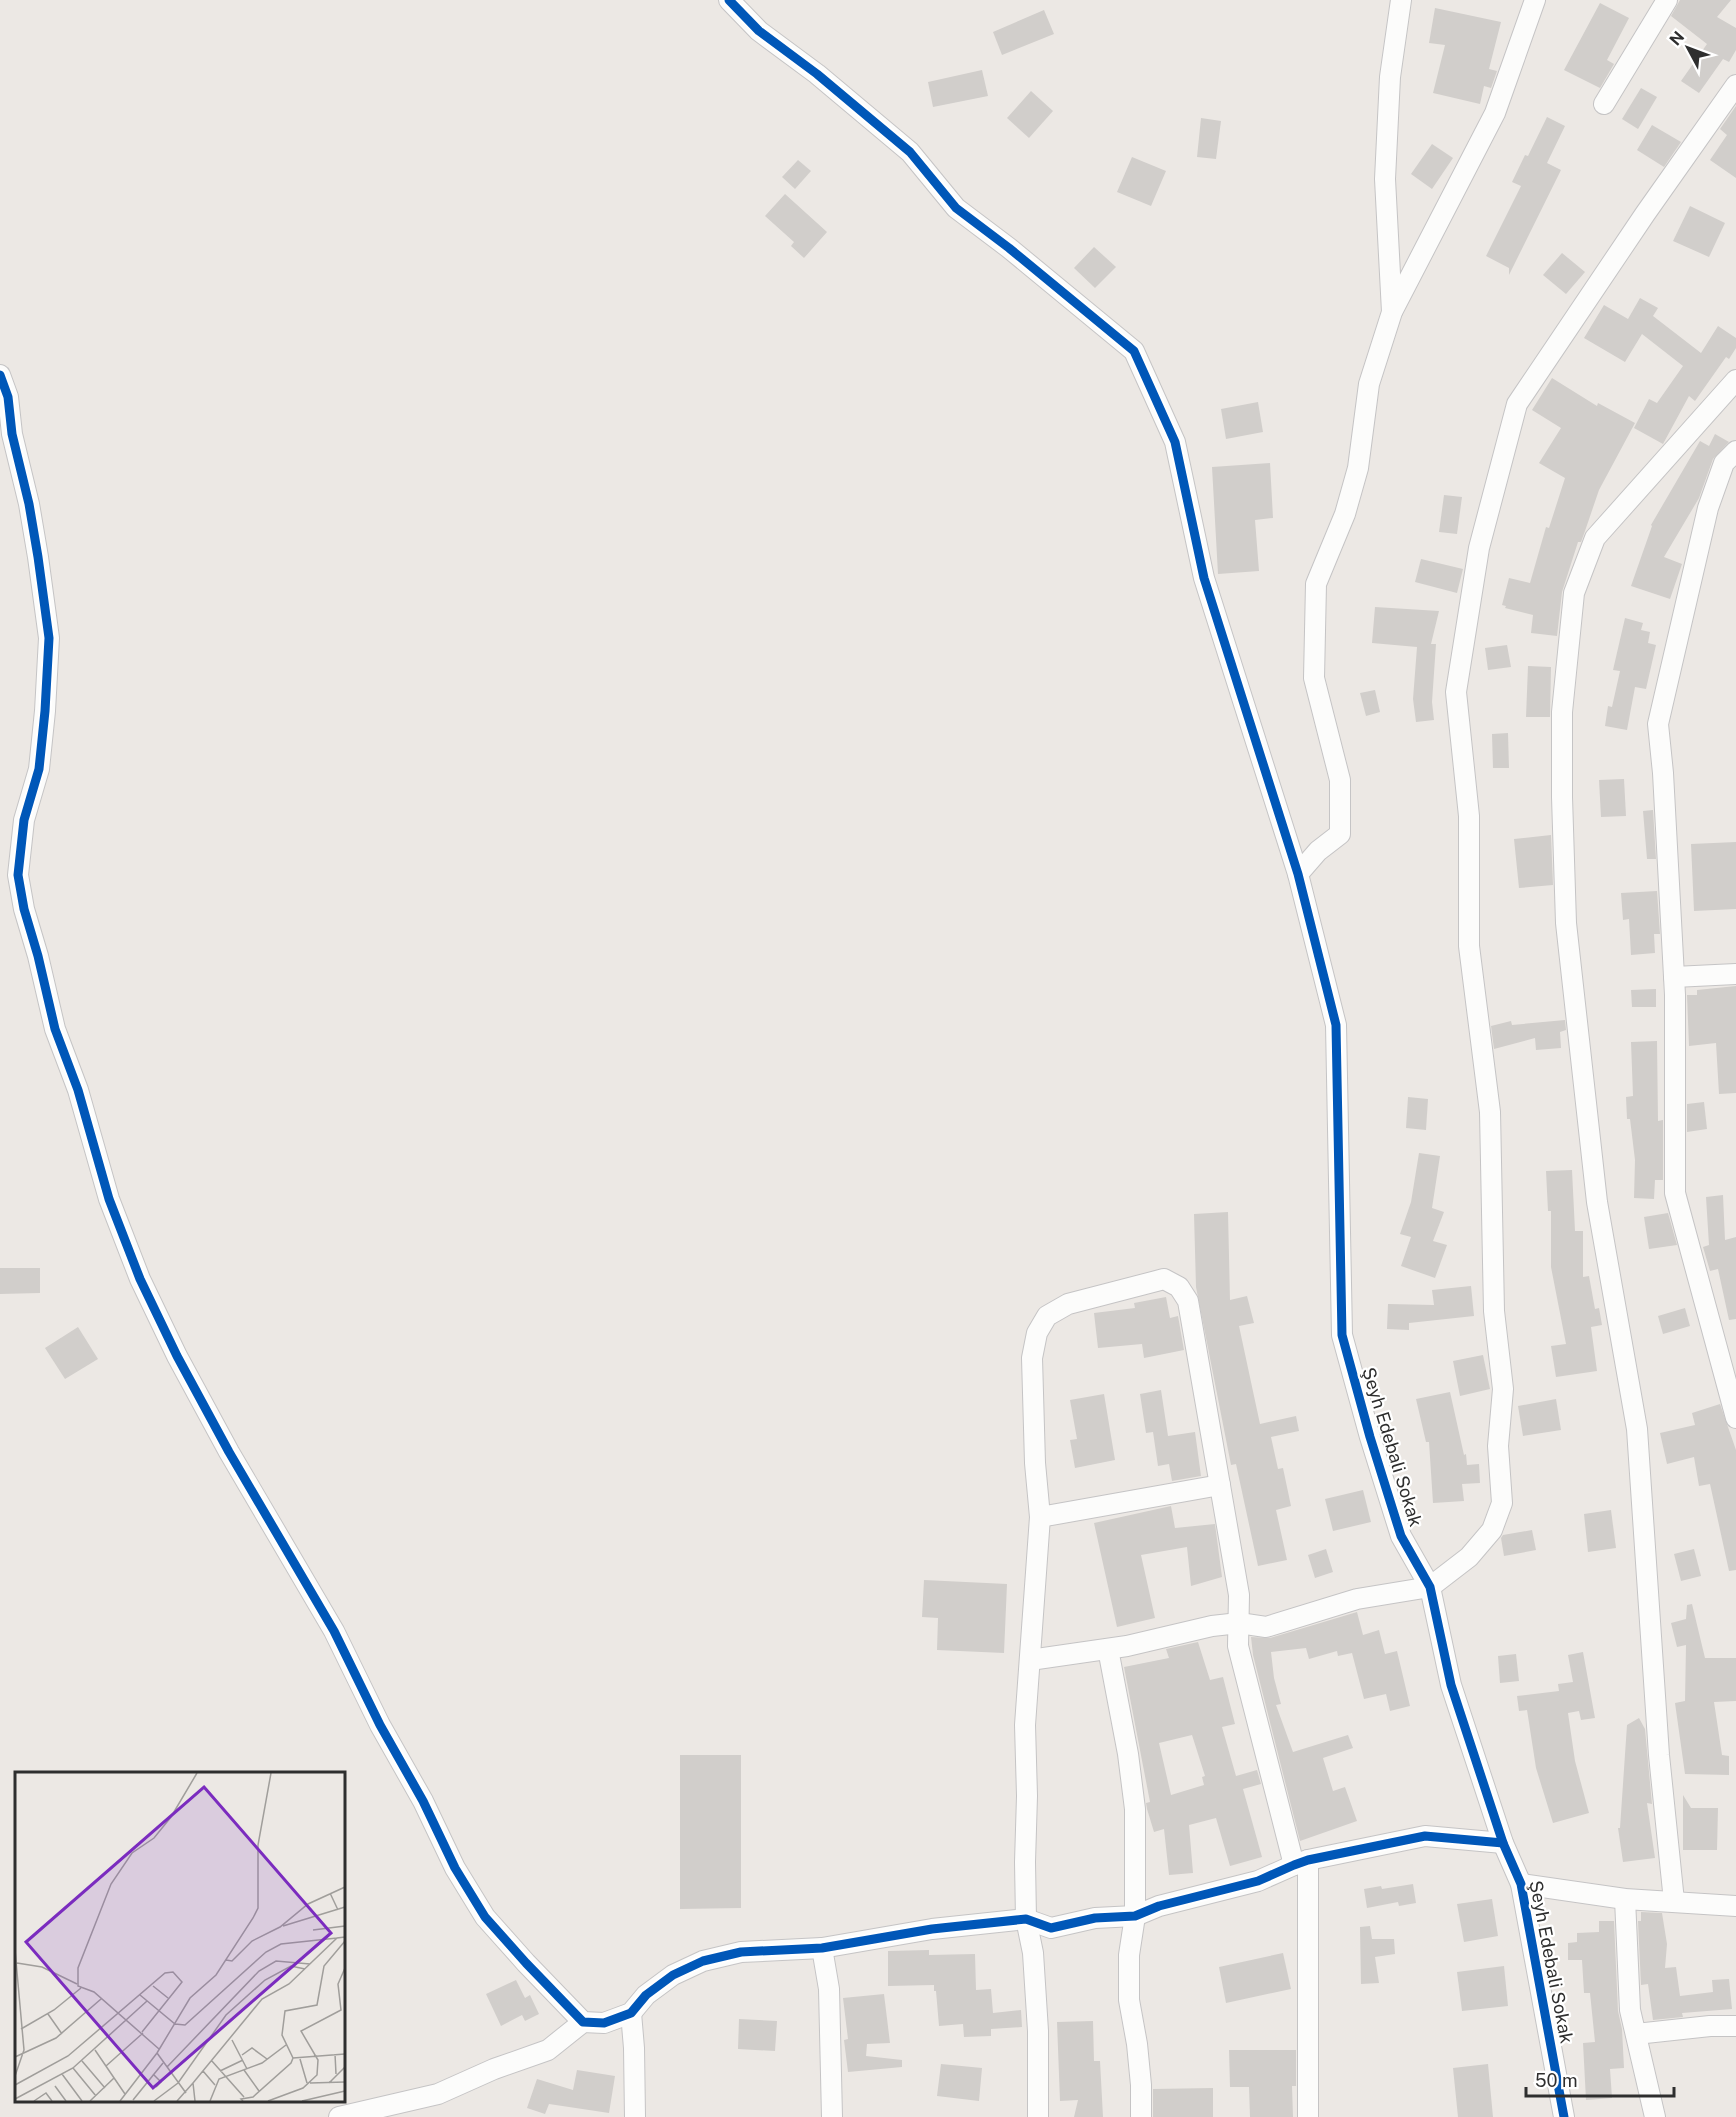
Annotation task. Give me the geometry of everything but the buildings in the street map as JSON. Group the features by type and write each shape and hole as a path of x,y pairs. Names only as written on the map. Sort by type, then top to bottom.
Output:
{"street":[{"name":"Şeyh Edebali Sokak","path":"729,0 759,30 817,74 910,152 956,208 1025,261 1134,351 1176,442 1204,578 1298,874 1336,1025 1342,1335 1370,1437 1401,1536 1430,1587 1451,1685 1503,1844 1521,1884 1564,2117"},
{"path":"1392,312 1385,179 1390,77 1401,0"},
{"path":"1298,874 1318,851 1340,834 1340,780 1314,678 1316,584 1348,502 1358,468 1369,384 1392,312 1495,113 1535,0"},
{"path":"1604,104 1667,0"},
{"path":"1030,1659 1108,1649 1212,1626 1239,1623 1266,1627 1357,1599 1430,1587 1469,1557 1492,1530 1502,1503 1498,1446 1503,1389 1494,1311 1490,1112 1469,946 1469,816 1456,692 1479,548 1517,404 1632,233 1736,85"},
{"path":"0,375 8,397 12,434 29,504 49,638 39,769 24,820 18,875 24,909 56,1029 78,1090 108,1199 140,1279 177,1356 229,1452 334,1631 380,1725 423,1801 455,1868 485,1917 584,2022"},
{"path":"1674,1901 1659,1755 1637,1429 1597,1202 1566,923 1562,712 1574,593 1595,538 1736,380"},
{"path":"1736,452 1724,464 1708,508 1658,724 1663,773 1674,977 1675,1193 1736,1418"},
{"path":"1674,977 1736,974"},
{"path":"1038,2117 1038,2031 1033,1953 1026,1919 1025,1725 1040,1517 1032,1406 1032,1358 1037,1333 1047,1316 1068,1304 1164,1279 1179,1287 1188,1301 1239,1595 1238,1646 1301,1863 1308,2117"},
{"path":"1040,1517 1220,1485"},
{"path":"1108,1649 1128,1754 1135,1809 1135,1916 1129,1955 1129,2000 1141,2085 1141,2117"},
{"path":"339,2117 438,2094 494,2069 548,2050 584,2022 604,2023 632,2013 645,1995 674,1975 703,1961 741,1952 822,1948 932,1929 1026,1919 1051,1928 1095,1918 1135,1916 1159,1906 1258,1881 1301,1863 1425,1836 1503,1844"},
{"path":"1521,1884 1624,1899 1736,1906"},
{"path":"1624,1899 1630,2010 1655,2117"},
{"path":"822,1948 829,1989 832,2117"},
{"path":"632,2013 635,2117"},
{"path":"1636,2034 1710,2026 1736,2026"}],"cycle path":[{"path":"729,0 759,31 817,74 910,152 956,208 1009,248 1134,351 1175,442 1204,578 1298,874 1336,1025 1342,1335 1370,1437 1401,1536 1430,1587 1451,1685 1503,1843 1521,1884 1564,2117"},
{"path":"0,375 8,397 12,434 29,504 49,638 39,769 24,820 18,875 24,909 55,1029 78,1090 109,1199 140,1279 177,1356 229,1452 334,1631 380,1725 423,1801 455,1868 485,1917 583,2022 604,2023 631,2013 646,1995 673,1975 703,1961 741,1952 822,1948 932,1929 1026,1919 1051,1928 1095,1918 1135,1916 1159,1906 1258,1881 1308,1860 1425,1836 1503,1843"}]}
